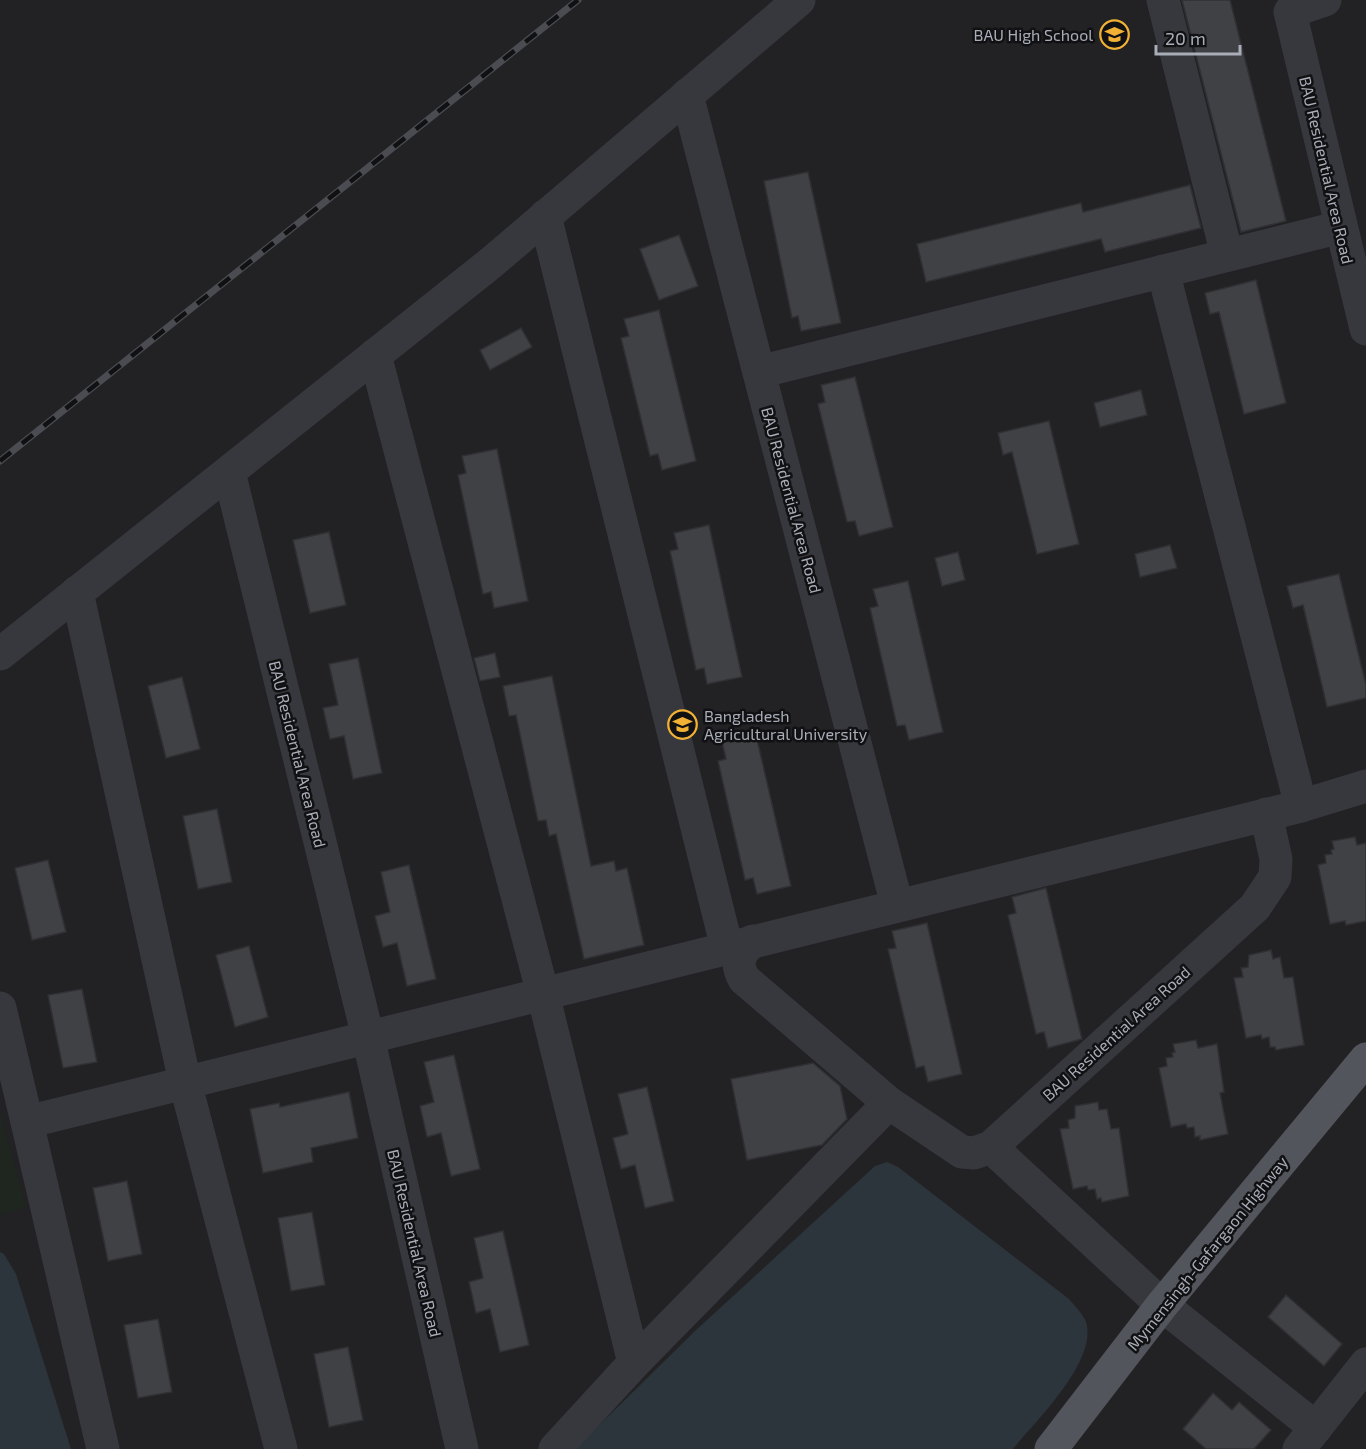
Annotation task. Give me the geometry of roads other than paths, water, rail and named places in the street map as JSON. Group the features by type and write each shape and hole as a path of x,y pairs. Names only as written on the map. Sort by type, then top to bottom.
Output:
{"main road":[{"name":"Mymensingh-Gafargaon Highway","path":"1051,1449 1162,1305 1366,1059"}],"street":[{"path":"0,654 375,355 545,216 799,0"},
{"path":"1162,0 1227,255"},
{"name":"BAU Residential Area Road","path":"1325,0 1290,12 1366,329"},
{"name":"BAU Residential Area Road","path":"687,95 897,905"},
{"path":"545,216 740,944 738,968 744,979 889,1103 962,1152 974,1153 991,1148 1307,1438 1366,1364"},
{"path":"759,372 1341,227"},
{"path":"1163,271 1301,806"},
{"path":"375,355 543,994 634,1363"},
{"name":"BAU Residential Area Road","path":"229,471 368,1037 462,1449"},
{"path":"77,592 185,1083 281,1449"},
{"path":"27,1122 1301,806 1366,786"},
{"name":"BAU Residential Area Road","path":"991,1148 1255,907 1275,877 1276,859 1266,814"},
{"path":"0,1008 104,1449"},
{"path":"555,1449 634,1363 889,1103"}],"railway":[{"path":"0,461 578,0"}],"place":[{"name":"BAU High School","path":"1114,34"},
{"name":"Bangladesh Agricultural University","path":"683,724"}]}
